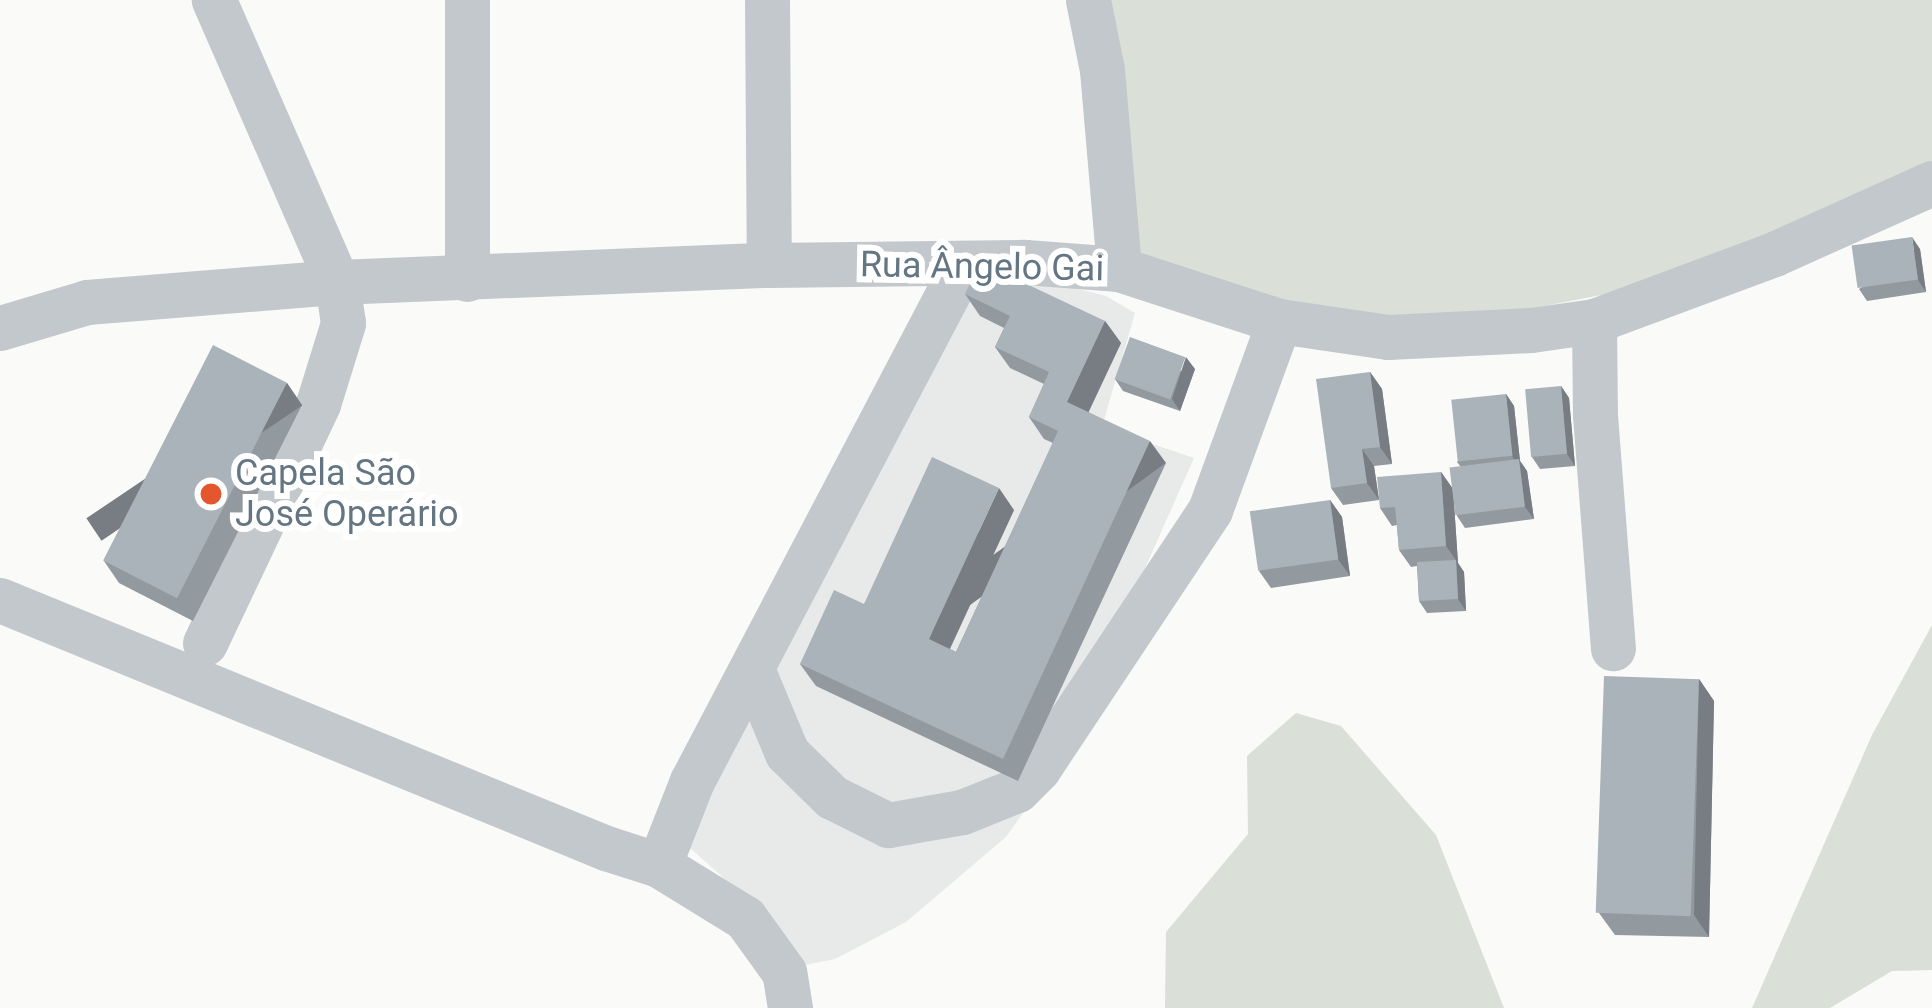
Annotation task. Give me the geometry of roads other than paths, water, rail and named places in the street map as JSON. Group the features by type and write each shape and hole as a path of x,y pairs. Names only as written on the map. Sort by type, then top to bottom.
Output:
{"street":[{"path":"205,643 319,404 343,322 337,282 214,0"},
{"path":"467,0 467,279"},
{"path":"767,0 770,265"},
{"path":"1088,0 1102,70 1119,269"},
{"name":"Rua Ângelo Gai","path":"0,328 87,302 337,282 770,265 964,263 1119,269 1279,321 1388,337 1594,321 1774,254 1932,183"},
{"path":"659,865 692,781 964,263"},
{"path":"752,668 787,753 832,797 888,825 962,812 1017,790 1038,769 1210,510 1279,321"},
{"path":"1594,321 1595,415 1612,648"},
{"path":"0,600 606,848 659,865 745,918 784,972 790,1008"}],"place":[{"name":"Capela São José Operário","path":"211,494"}]}
